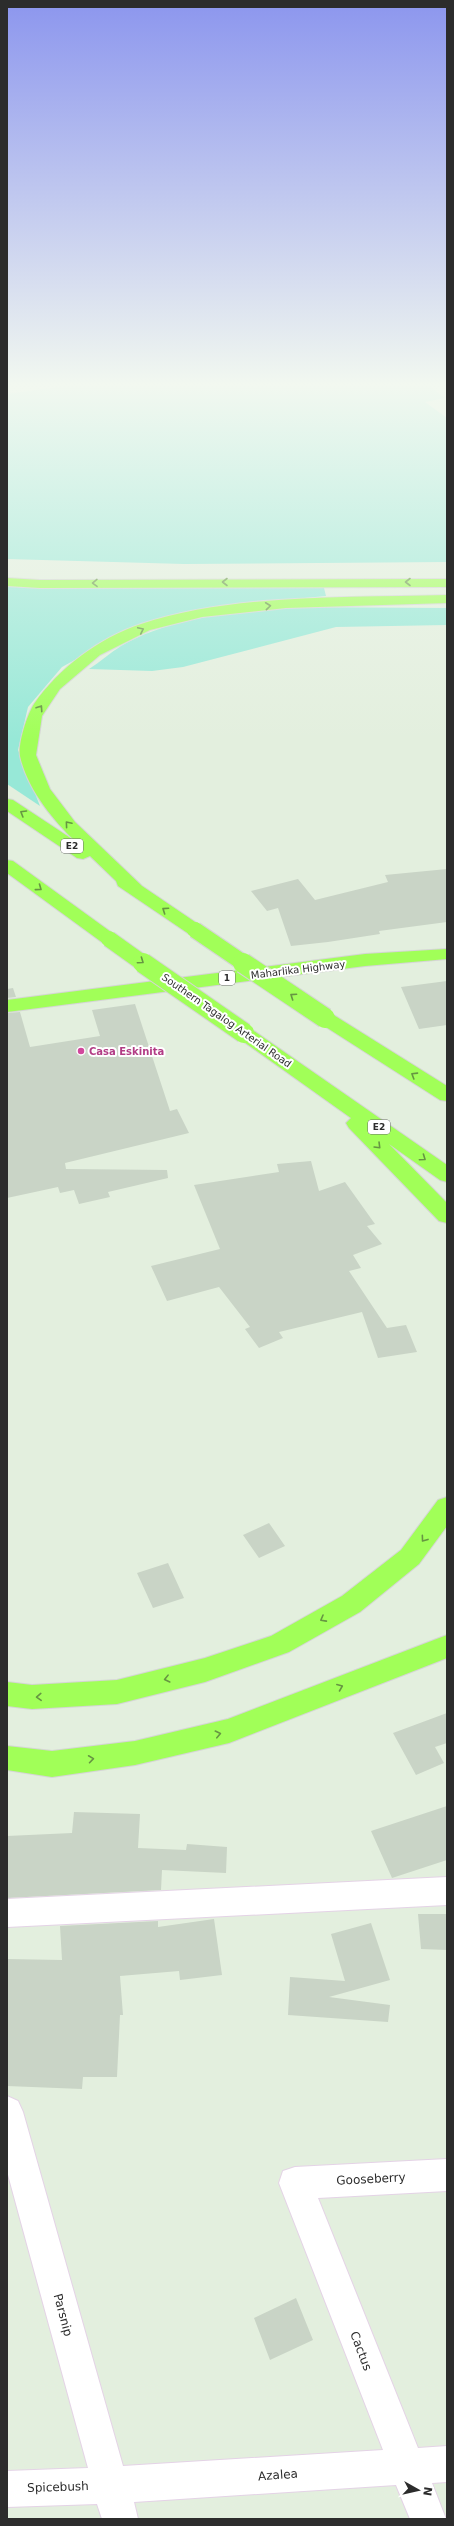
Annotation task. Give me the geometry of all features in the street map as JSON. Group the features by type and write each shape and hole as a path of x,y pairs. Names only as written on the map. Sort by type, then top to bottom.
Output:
{"highway":[{"path":"7,582 40,584 447,582"},
{"path":"136,890 69,826 42,790 28,755 34,716 54,686 95,652 145,627 202,613 286,604 447,599"},
{"name":"E2","path":"7,804 325,1018 447,1095"},
{"name":"Southern Tagalog Arterial Road","path":"7,865 109,939 447,1175"},
{"name":"Maharlika Highway","path":"7,1006 365,960 447,954"},
{"path":"311,1079 447,1216"},
{"path":"7,1694 32,1697 117,1692 205,1670 280,1644 351,1604 410,1558 447,1508"},
{"path":"7,1758 52,1764 135,1753 229,1731 447,1646"}],"street":[{"path":"7,1913 447,1891"},
{"name":"Parsnip","path":"7,2112 120,2519"},
{"name":"Gooseberry","path":"295,2183 447,2175"},
{"name":"Cactus","path":"295,2183 428,2519"},
{"name":"Azalea","path":"110,2485 447,2464"},
{"name":"Spicebush","path":"7,2489 110,2485"}],"shaded area":[{"path":"7,504 447,504 447,562 184,564 7,559"},
{"path":"7,586 324,588 326,596 240,604 179,613 124,633 62,667 28,707 18,750 40,806 7,784"},
{"path":"286,607 447,608 447,625 336,627 183,667 152,671 89,669 121,646 140,636 180,622 222,614"}],"building":[{"path":"447,869 447,922 379,931 380,934 328,942 291,946 278,908 267,911 251,891 298,879 315,900 388,882 385,875"},
{"path":"447,981 447,1025 419,1029 401,987"},
{"path":"13,988 16,997 7,998 7,989"},
{"path":"135,1004 170,1111 177,1109 189,1133 65,1163 66,1169 167,1170 168,1178 108,1192 110,1197 79,1204 74,1190 60,1193 58,1187 7,1198 7,1013 20,1012 30,1047 100,1036 92,1010"},
{"path":"311,1161 319,1191 345,1182 375,1224 367,1226 382,1244 353,1255 361,1268 349,1271 387,1328 406,1325 417,1352 378,1358 362,1312 279,1332 283,1338 259,1348 245,1329 250,1327 219,1287 167,1301 151,1266 220,1249 194,1185 279,1172 277,1164"},
{"path":"269,1523 285,1546 259,1558 243,1535"},
{"path":"168,1563 184,1598 153,1608 137,1573"},
{"path":"447,1713 447,1743 435,1747 444,1763 416,1775 393,1733"},
{"path":"447,1806 447,1860 392,1878 371,1831"},
{"path":"74,1812 140,1814 138,1848 186,1850 187,1844 227,1847 226,1873 162,1870 161,1890 7,1898 7,1836 72,1833"},
{"path":"418,1914 447,1914 447,1950 421,1949"},
{"path":"214,1919 222,1975 180,1980 179,1971 120,1976 123,2015 120,2015 117,2077 83,2077 82,2089 7,2086 7,1959 62,1960 60,1926 158,1921 158,1927"},
{"path":"371,1923 390,1980 329,1997 390,2005 388,2022 288,2015 290,1977 345,1981 331,1934"},
{"path":"296,2298 313,2340 270,2360 254,2318"}],"place":[{"name":"Casa Eskinita","path":"81,1051"}]}
